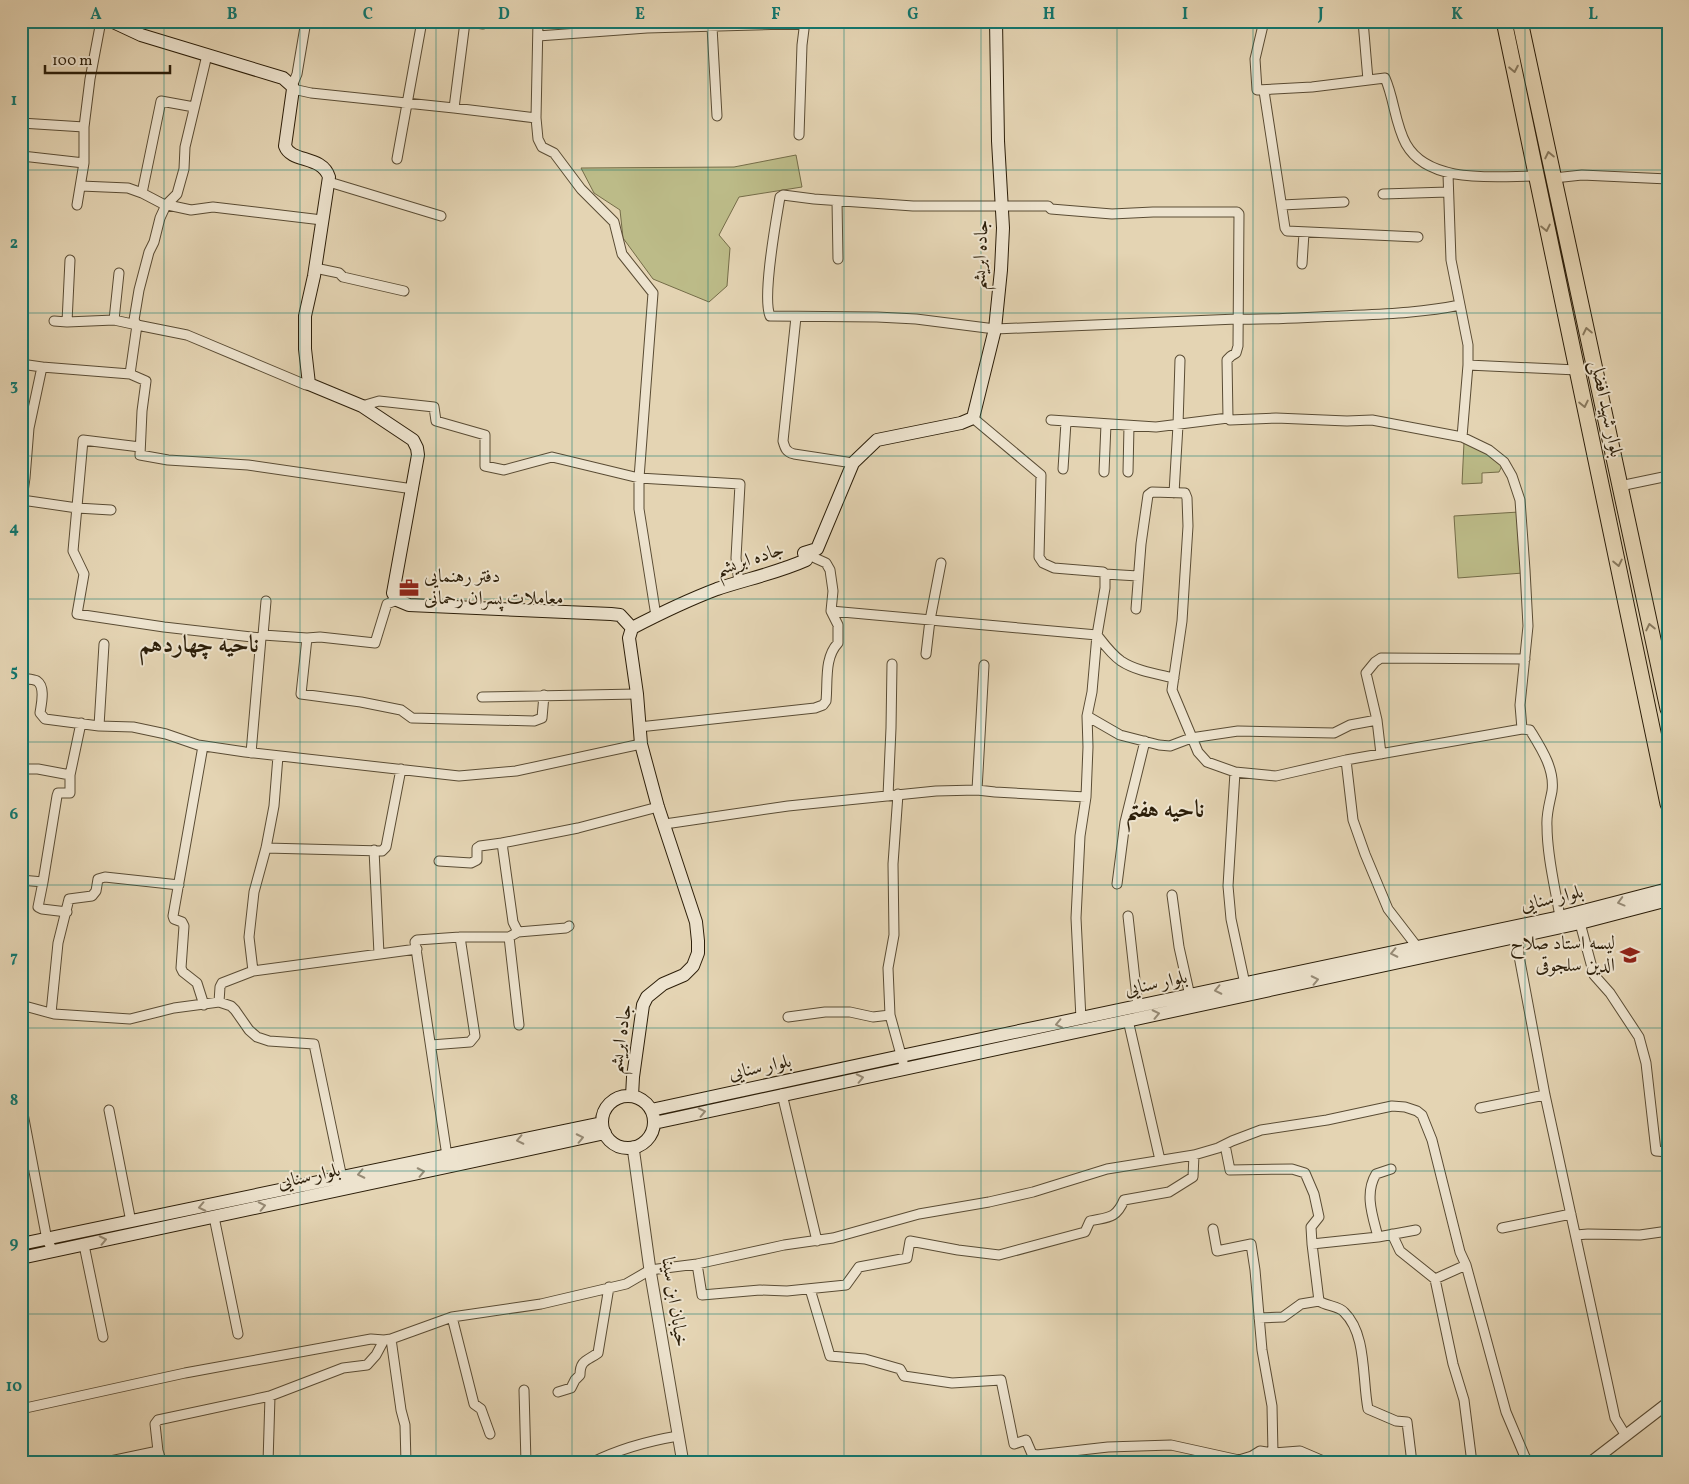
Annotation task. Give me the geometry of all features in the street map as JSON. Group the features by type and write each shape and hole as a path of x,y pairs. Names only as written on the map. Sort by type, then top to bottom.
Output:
{"main road":[{"path":"111,21 141,35 283,78 293,88 286,150 290,154 318,163 327,170 329,177 306,316 305,349 309,384 362,406 413,440 417,448 418,455 413,489 393,592 397,600 409,605 620,615 632,628"},
{"name":"جاده ابریشم","path":"632,1096 643,1005 647,997 663,984 684,975 693,966 698,952 696,922 658,807 641,744 638,694 629,638 632,628 716,590 787,568 806,560 804,553 817,549 853,462 877,440 961,423 973,418 995,329 1001,270 1003,228 998,141 996,21"},
{"name":"بلوار شهید افضلی","path":"1504,21 1668,804"},
{"path":"1508,40 1521,27"},
{"name":"بلوار شهید افضلی","path":"1521,27 1668,709"},
{"path":"1589,426 1606,422"},
{"name":"بلوار سنایی","path":"653,1116 782,1094 903,1062 1081,1019 1560,917 1668,889"},
{"name":"بلوار سنایی","path":"653,1116 903,1062 1128,1020 1580,923 1668,900"},
{"path":"632,1096 644,1101 653,1116 650,1136 633,1147 620,1146 614,1143 604,1128 605,1110 619,1097 632,1096"},
{"name":"بلوار سنایی","path":"21,1258 50,1246 132,1222 448,1156 604,1128"},
{"name":"بلوار سنایی","path":"21,1244 50,1246 84,1245 604,1128"}],"street":[{"path":"78,205 84,164 84,127 90,78 101,21"},
{"path":"306,21 293,88 311,93 536,118"},
{"path":"398,159 422,21"},
{"path":"538,21 536,118 538,139 542,147 554,153 582,189 614,222 622,254 653,293 639,478 639,509 656,616"},
{"path":"602,21 602,31"},
{"path":"538,36 647,25 692,24 712,27 737,24 895,21"},
{"path":"1264,21 1255,60 1256,90 1264,91 1386,78 1392,106 1406,145 1419,159 1448,174 1479,177 1535,176"},
{"path":"1363,21 1368,80"},
{"path":"1521,27 1537,21"},
{"path":"454,108 464,22 483,24"},
{"path":"799,135 802,45 805,22"},
{"path":"712,27 716,116"},
{"path":"130,374 137,325 134,320 149,252 166,205 177,194 182,177 184,147 206,55"},
{"path":"1264,91 1287,231 1418,237"},
{"path":"142,193 161,101 194,107"},
{"path":"21,122 84,127"},
{"path":"22,156 84,164"},
{"path":"1448,174 1448,233 1451,260 1468,345 1462,437"},
{"path":"1554,178 1582,175 1668,179"},
{"path":"329,182 441,216"},
{"path":"81,186 128,188 166,205 191,210 213,208 322,220"},
{"path":"1383,194 1448,192"},
{"path":"1228,418 1227,360 1236,353 1238,346 1237,319 1240,214 1237,212 1112,214 1050,209 1048,206 913,206 838,201 782,194 780,197 768,301 769,314 774,317 916,319 995,329 1237,319 1257,320 1419,311 1460,305"},
{"path":"838,201 838,259"},
{"path":"1282,205 1344,202"},
{"path":"1302,264 1304,232"},
{"path":"67,322 70,260"},
{"path":"315,268 404,291"},
{"path":"114,320 119,273"},
{"path":"796,317 783,441 785,448 788,452 794,454 853,462"},
{"path":"54,321 114,320 187,335 306,385 309,384"},
{"path":"1174,493 1180,360"},
{"path":"21,364 130,374 146,381 140,455 168,460 248,465 413,489"},
{"path":"1468,366 1577,370"},
{"path":"21,506 25,427 42,367"},
{"path":"362,406 379,401 434,407 436,421 485,435 486,466 504,470 552,457 639,478 740,484 736,558 739,583"},
{"path":"973,418 1041,475 1039,557 1043,563 1054,568 1138,576"},
{"path":"1051,420 1156,427 1228,418 1230,420 1276,418 1347,421 1372,420 1462,437 1489,450 1504,462 1512,476 1520,500 1528,626 1520,705 1522,728"},
{"path":"1063,469 1066,422"},
{"path":"1104,472 1106,424"},
{"path":"1128,472 1129,426"},
{"path":"140,447 83,440 73,551 84,574 77,614 164,627 262,637 320,637 375,643 387,604 397,600"},
{"path":"1620,486 1668,476"},
{"path":"1136,609 1142,536 1148,495 1152,492 1186,495 1188,526 1182,621 1172,690 1198,752 1207,762 1235,772 1276,776 1346,760 1522,728 1530,730 1543,752 1549,768 1552,788 1546,824 1560,917"},
{"path":"22,500 77,508 111,510"},
{"path":"639,727 815,708 823,705 826,700 829,658 833,648 838,643 838,625 832,611 830,570 826,563 804,553"},
{"path":"926,654 930,620 941,563"},
{"path":"1081,1019 1076,918 1080,836 1086,797 1087,716 1092,692 1097,635 1105,588 1105,574"},
{"path":"251,753 266,601"},
{"path":"832,611 1097,635 1108,650 1122,661 1136,668 1174,678"},
{"path":"307,638 301,694 361,702 401,710 412,718 534,721 542,718 544,696"},
{"path":"99,726 104,644"},
{"path":"1381,754 1377,720 1366,673 1381,658 1525,659"},
{"path":"888,796 892,664"},
{"path":"977,790 984,665"},
{"path":"21,678 40,683 42,691 40,713 45,719 99,726 133,727 166,734 203,746 251,753 458,776 516,771 641,744"},
{"path":"482,697 638,694"},
{"path":"1087,716 1120,735 1170,746 1191,738 1238,731 1334,734 1350,725 1377,720"},
{"path":"67,912 42,909 38,906 57,796 58,793 70,793 70,775 82,723"},
{"path":"1117,884 1125,822 1145,741"},
{"path":"203,746 173,916 176,921 183,924 181,968 183,972 197,983 204,1005"},
{"path":"252,971 249,937 254,892 266,848 274,806 278,756"},
{"path":"1346,760 1353,820 1364,854 1388,909 1418,948"},
{"path":"21,769 38,769 70,775"},
{"path":"266,848 382,851 386,847 401,769"},
{"path":"1235,772 1228,886 1231,919 1245,984"},
{"path":"665,824 788,806 898,794 960,790 1086,797"},
{"path":"898,794 893,864 894,935 888,968 890,1015 903,1062"},
{"path":"439,861 471,863 477,860 477,848 578,828 658,807"},
{"path":"502,843 513,922 518,932"},
{"path":"374,850 379,954"},
{"path":"51,1013 58,944 70,898 92,896 96,891 98,879 102,878 179,885"},
{"path":"21,880 43,882"},
{"path":"1172,895 1179,947 1190,996"},
{"path":"1128,916 1138,1007"},
{"path":"1580,923 1594,975 1610,993 1639,1037 1646,1062 1656,1152 1668,1152"},
{"path":"448,1156 415,942 417,940 460,937 509,938 518,932 536,932 569,926"},
{"path":"1518,936 1519,956 1545,1095 1615,1418 1626,1436"},
{"path":"431,1045 470,1042 475,1036 460,937"},
{"path":"509,938 519,1025"},
{"path":"219,1002 222,983 252,971 417,949"},
{"path":"21,1005 51,1013 130,1019 174,1008 219,1002 231,1006 248,1030 257,1037 269,1041 314,1044 342,1178"},
{"path":"788,1017 842,1012 872,1017 890,1015"},
{"path":"1128,1020 1160,1160"},
{"path":"782,1094 816,1241"},
{"path":"1480,1108 1545,1095"},
{"path":"21,1103 50,1246"},
{"path":"21,1409 194,1371 371,1339 388,1340 452,1317 541,1304 626,1284 650,1270 697,1264 784,1245 816,1241 881,1226 919,1214 1033,1192 1107,1169 1194,1155 1261,1130 1327,1120 1392,1106 1405,1107 1422,1115 1432,1140 1460,1252 1466,1265 1506,1412 1525,1457 1530,1463"},
{"path":"110,1110 132,1222"},
{"path":"1225,1145 1230,1170 1292,1169 1305,1173 1314,1194 1319,1217 1311,1227 1319,1301"},
{"name":"خیابان ابن سینا","path":"633,1147 650,1270 683,1463"},
{"path":"697,1264 702,1295 760,1290 787,1291 846,1285 859,1267 907,1258 910,1241 999,1255 1085,1232 1090,1221 1115,1215 1124,1200 1168,1192 1193,1177 1194,1155"},
{"path":"1378,1237 1370,1198 1371,1182 1376,1174 1391,1169"},
{"path":"1502,1228 1571,1214"},
{"path":"214,1217 238,1334"},
{"path":"1213,1229 1216,1251 1251,1244 1262,1350 1272,1406 1273,1453"},
{"path":"1312,1244 1378,1237 1416,1230"},
{"path":"1576,1235 1640,1235 1668,1231"},
{"path":"1392,1234 1400,1251 1435,1279 1453,1364 1466,1407 1472,1463"},
{"path":"84,1245 103,1337"},
{"path":"1435,1279 1466,1265"},
{"path":"558,1392 571,1388 575,1380 580,1376 580,1368 583,1363 598,1353 609,1287"},
{"path":"810,1289 830,1356 866,1359 900,1369 904,1376 952,1383 1001,1380 1014,1444 1026,1440 1032,1454 1037,1459 1108,1447 1171,1446 1226,1460 1239,1460 1260,1451 1273,1453 1300,1451 1328,1463"},
{"path":"1259,1318 1283,1317 1301,1304 1319,1301 1326,1306 1343,1310 1355,1326 1360,1344 1368,1409 1396,1421 1407,1422 1412,1463"},
{"path":"452,1317 474,1404 481,1409 490,1434"},
{"path":"162,1463 158,1452 155,1424 158,1420 270,1396 343,1368 367,1365 388,1340"},
{"path":"388,1340 405,1425 406,1463"},
{"path":"524,1390 526,1463"},
{"path":"268,1463 270,1396"},
{"path":"1590,1463 1668,1403"},
{"path":"591,1463 612,1453 658,1439 678,1436"},
{"path":"100,1463 158,1452"}],"shaded area":[{"path":"796,155 802,187 739,197 719,235 730,248 727,286 709,302 653,279 623,238 620,210 594,193 581,168 734,167"},
{"path":"1464,442 1488,453 1503,464 1499,472 1482,473 1482,483 1462,484"},
{"path":"1519,512 1523,573 1458,578 1454,516"}],"place":[{"name":"دفتر رهنمایی معاملات پسران رحمانی","path":"409,588"},
{"name":"لیسه استاد صلاح الدین سلجوقی","path":"1630,955"}],"district":[{"name":"ناحیه چهاردهم","path":"199,646"},
{"name":"ناحیه هفتم","path":"1165,811"}]}
